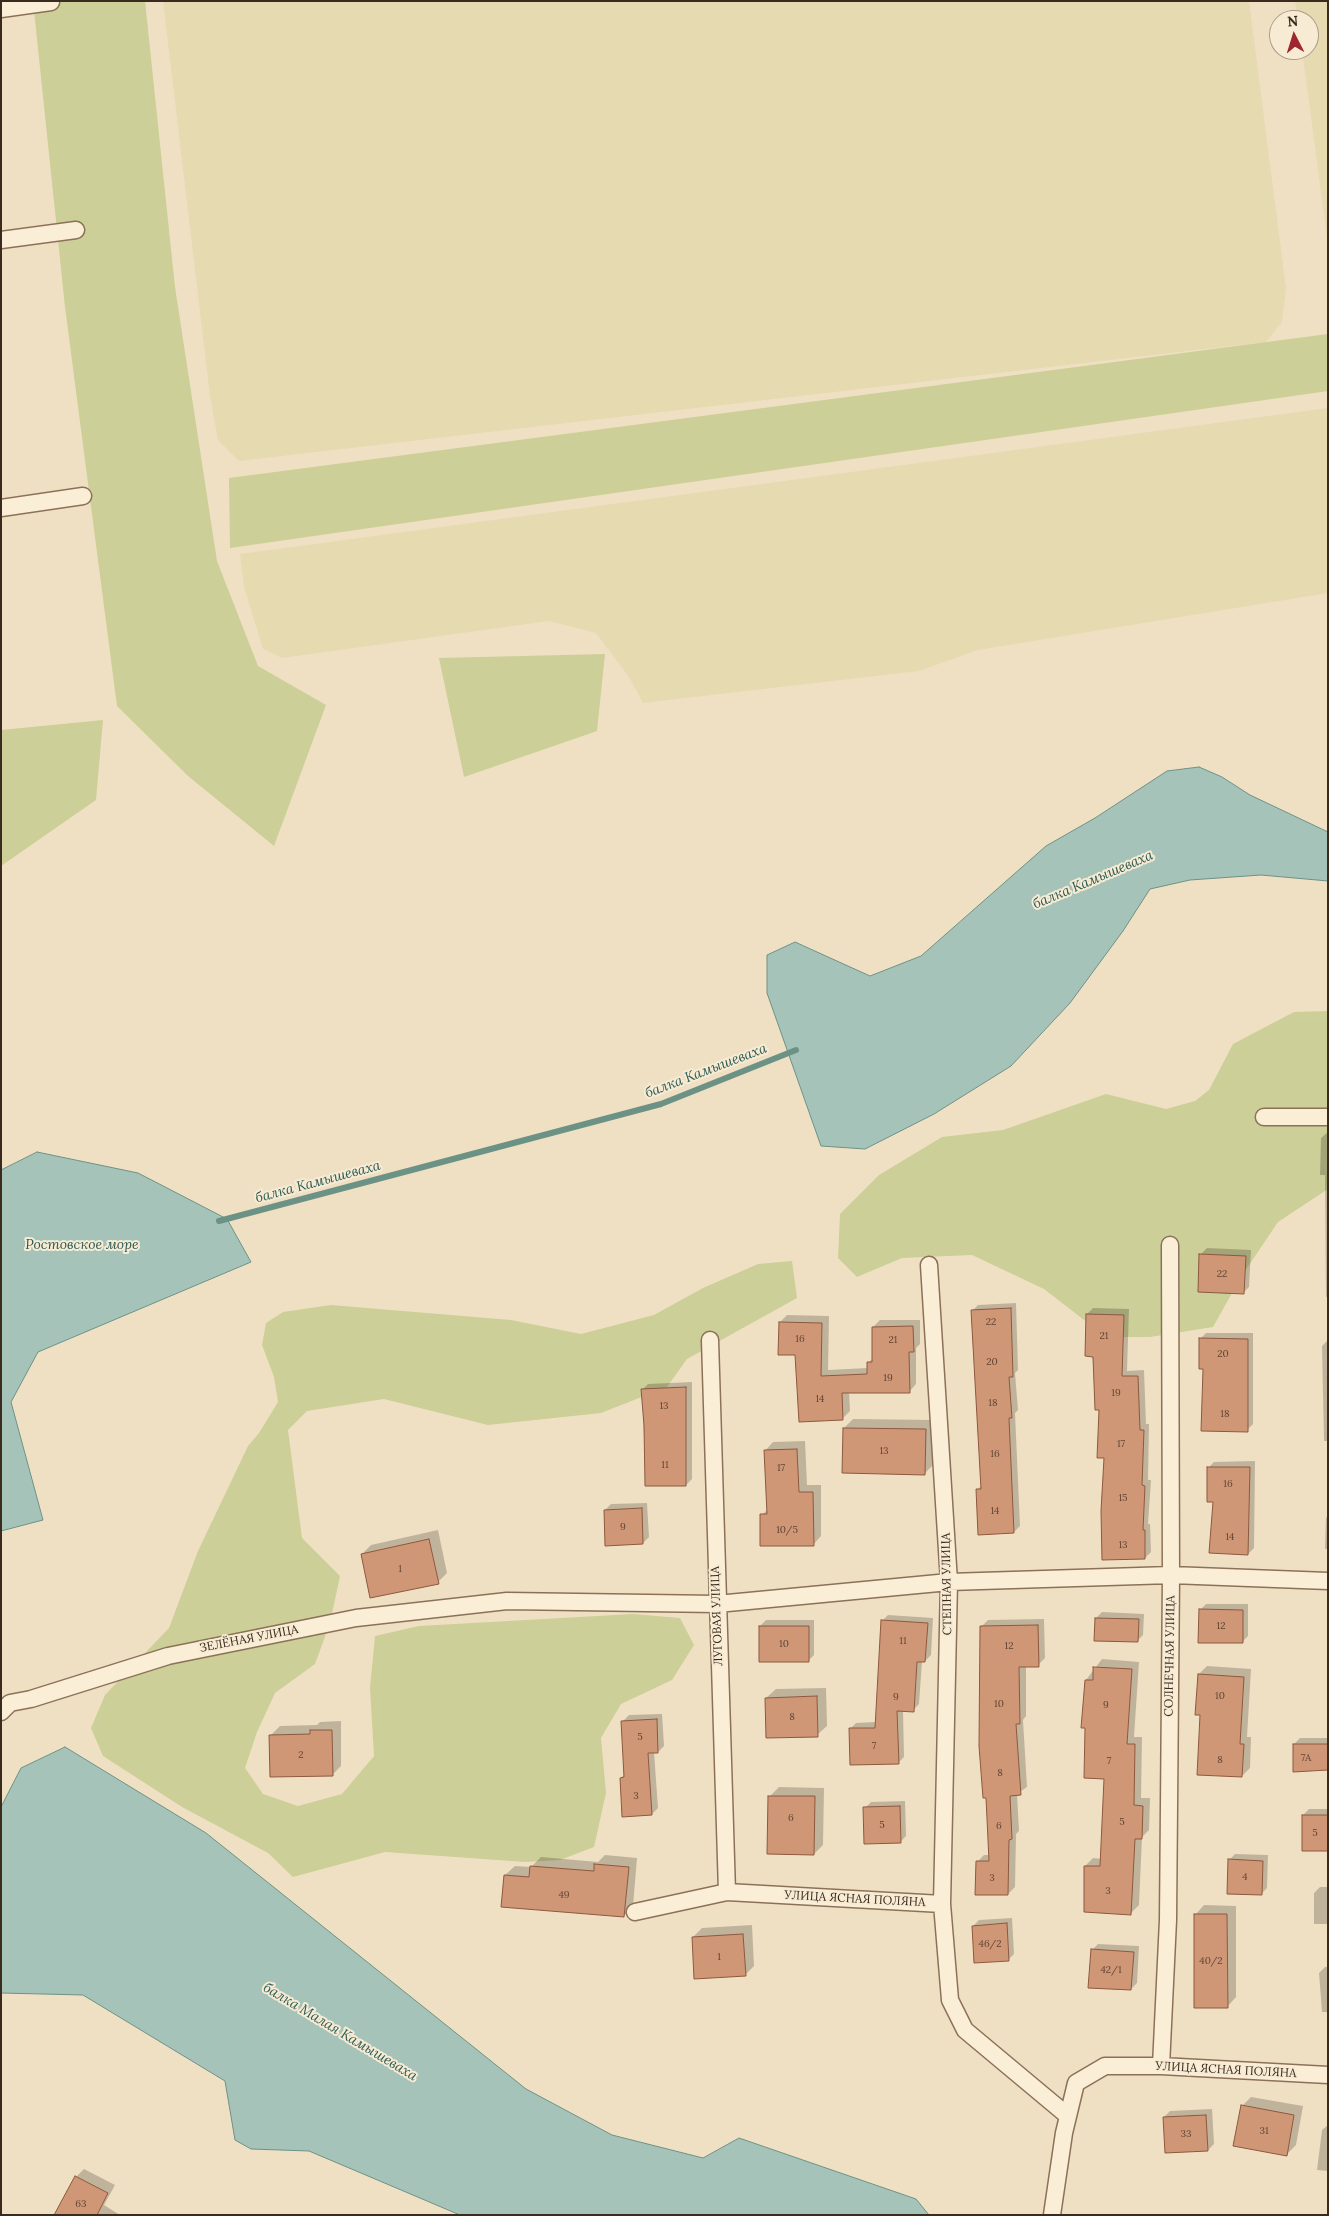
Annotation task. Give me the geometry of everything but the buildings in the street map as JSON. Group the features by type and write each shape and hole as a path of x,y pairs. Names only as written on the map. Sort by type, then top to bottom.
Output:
{"street":[{"path":"1,10 51,2"},
{"path":"1,240 76,230"},
{"path":"1,508 83,496"},
{"path":"1264,1117 1328,1117"},
{"name":"СОЛНЕЧНАЯ УЛИЦА","path":"1161,2066 1168,1920 1171,1575 1170,1245"},
{"name":"СТЕПНАЯ УЛИЦА","path":"928,1265 949,1582 942,1904"},
{"name":"ЛУГОВАЯ УЛИЦА","path":"710,1340 727,1892"},
{"name":"ЗЕЛЁНАЯ УЛИЦА","path":"1,1712 10,1703 31,1699 168,1656 356,1618 507,1601 717,1604 949,1582 1171,1575 1328,1581"},
{"name":"УЛИЦА ЯСНАЯ ПОЛЯНА","path":"635,1912 727,1892 942,1904 950,2000 965,2030 1068,2116 1076,2083 1106,2066 1161,2066 1328,2075"},
{"path":"1052,2215 1068,2116"}],"shaded area":[{"path":"163,1 1249,1 1286,288 1282,322 1266,342 239,461 218,440 210,396"},
{"path":"1295,1 1328,1 1328,245 1303,60 1319,60 1319,10 1296,10"},
{"path":"1328,408 1328,593 978,650 919,671 643,703 629,677 596,633 549,621 282,658 263,649 244,587 240,554"}],"green space":[{"path":"33,1 145,1 175,287 217,561 258,666 326,705 274,846 188,776 117,706 65,307"},
{"path":"1328,334 1328,391 230,548 229,478"},
{"path":"605,654 597,731 464,777 439,658"},
{"path":"103,720 96,800 1,866 1,730"},
{"path":"1328,1011 1328,1189 1278,1222 1241,1277 1213,1327 1150,1337 1106,1337 1044,1289 972,1255 902,1258 857,1277 838,1258 840,1214 879,1175 942,1137 1003,1130 1106,1094 1166,1109 1195,1101 1209,1090 1233,1044 1294,1012"},
{"path":"792,1261 797,1298 687,1359 667,1387 601,1413 488,1425 384,1399 307,1411 288,1430 302,1538 340,1576 330,1623 315,1664 275,1693 257,1732 245,1768 263,1794 298,1806 342,1794 374,1756 370,1688 375,1636 419,1626 633,1614 680,1618 694,1645 672,1680 621,1704 601,1738 606,1793 594,1847 560,1860 525,1862 385,1852 293,1877 268,1853 182,1807 103,1756 91,1728 105,1695 169,1628 198,1551 248,1446 259,1433 278,1402 274,1377 262,1345 266,1323 283,1312 331,1305 511,1320 581,1334 654,1315 703,1288 758,1264"}],"water":[{"path":"1199,767 1222,777 1250,795 1328,832 1328,881 1261,875 1190,880 1150,889 1123,931 1070,1003 1011,1066 934,1114 865,1149 821,1146 767,993 767,955 795,942 870,976 921,956 1046,846 1095,818 1167,771"},
{"name":"Ростовское море","path":"37,1152 138,1173 227,1219 251,1262 38,1352 11,1402 43,1520 1,1531 1,1170"},
{"name":"балка Малая Камышеваха","path":"65,1747 206,1833 526,2089 612,2135 703,2158 739,2138 916,2199 929,2215 460,2215 309,2151 251,2149 235,2140 225,2081 83,1995 1,1993 1,1807 21,1768"}],"waterway":[{"name":"балка Камышеваха","path":"219,1221 661,1104 796,1050"}]}
